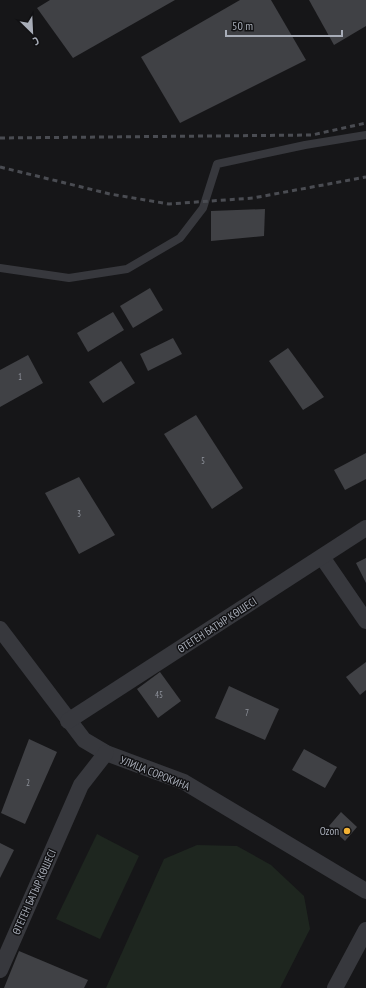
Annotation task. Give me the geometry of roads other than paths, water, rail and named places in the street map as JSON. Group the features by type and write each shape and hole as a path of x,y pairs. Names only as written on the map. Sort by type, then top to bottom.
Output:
{"street":[{"name":"ӨТЕГЕН БАТЫР КӨШЕСІ","path":"68,721 366,528"},
{"path":"322,557 366,621"},
{"name":"УЛИЦА СОРОКИНА","path":"0,629 68,721 84,740 106,753 184,782 366,891"},
{"name":"ӨТЕГЕН БАТЫР КӨШЕСІ","path":"0,970 81,785 106,753"},
{"path":"335,988 366,930"}],"lane":[{"path":"0,268 69,278 127,269 180,238 203,208 217,164 366,135"}],"railway":[{"path":"0,138 312,135 366,123"},
{"path":"0,167 110,194 169,204 253,198 366,177"}],"place":[{"name":"Ozon","path":"347,831"}]}
